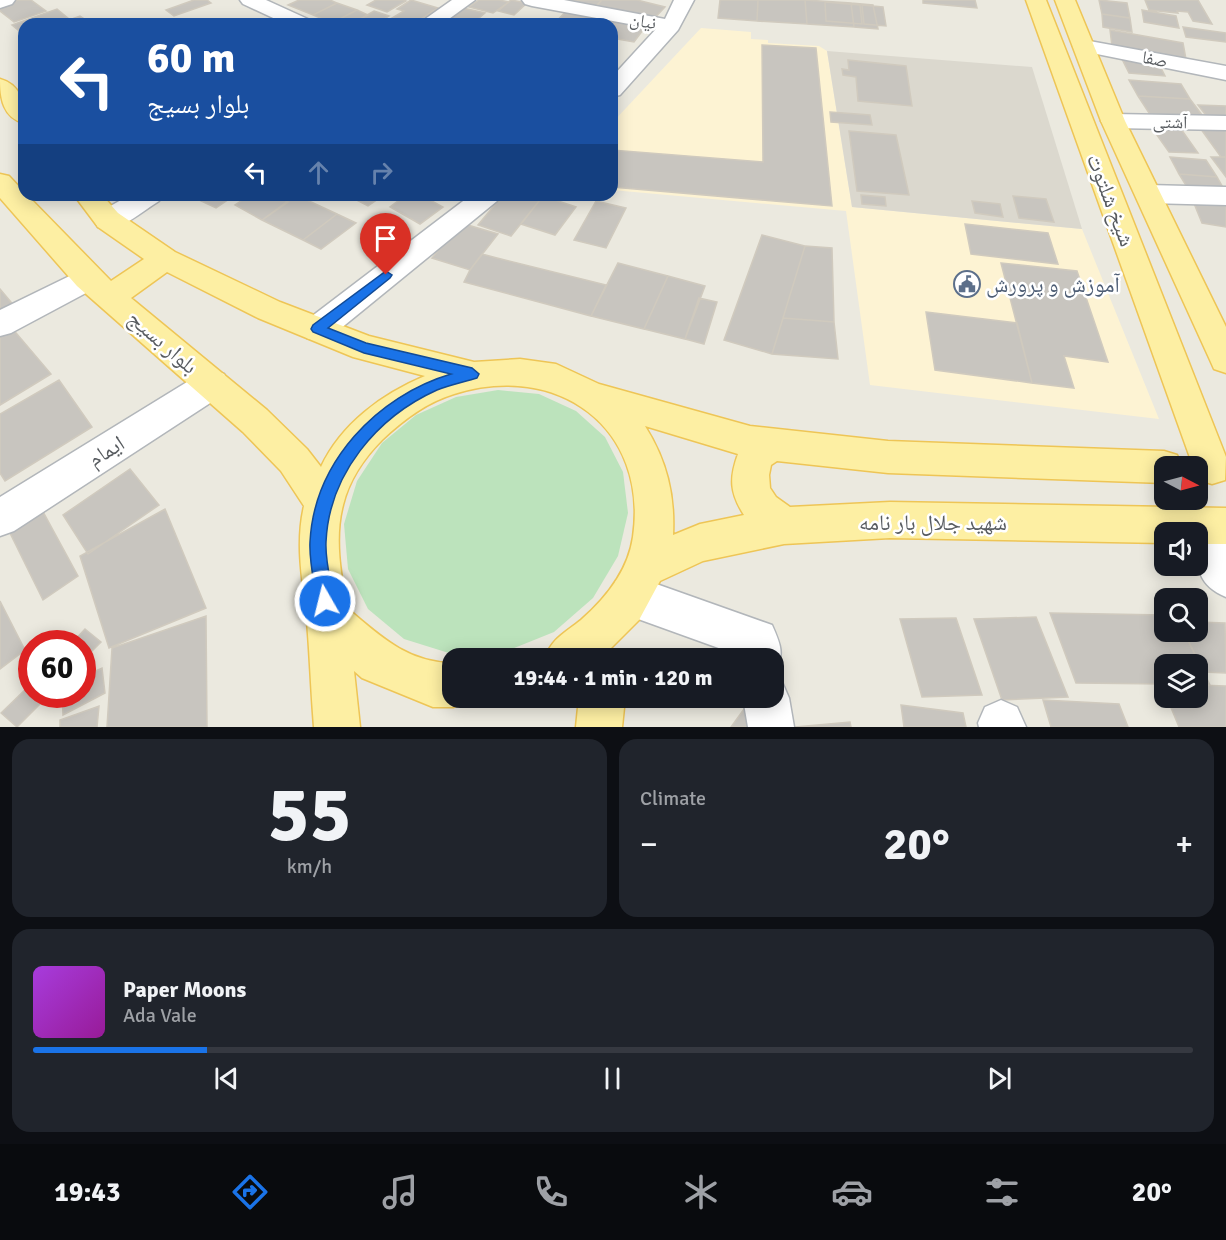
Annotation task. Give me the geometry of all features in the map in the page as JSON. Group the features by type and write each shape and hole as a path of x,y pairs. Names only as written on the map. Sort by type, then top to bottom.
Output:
{"main road":[{"name":"شیخ شلتوت","path":"1036,0 1212,468"},
{"name":"شیخ شلتوت","path":"1065,0 1113,122 1226,360"},
{"path":"0,86 18,108"},
{"name":"بلوار بسیج","path":"0,182 99,287 255,421 294,460 324,503"},
{"path":"92,201 108,220 165,259 269,310 364,348 472,374"},
{"path":"99,287 165,259"},
{"path":"332,725 328,620 318,543 324,503 341,464 367,431 407,400 434,385 472,374 516,371 558,379 595,397 750,442 888,457 1154,467"},
{"path":"595,397 622,420 642,449 654,485 656,524 624,611"},
{"path":"771,444 755,456 750,475 751,494 762,510 784,526"},
{"name":"شهید جلال بار نامه","path":"579,648 700,543 784,526 890,520 1210,526"},
{"path":"328,620 378,662 433,685 442,685"},
{"path":"598,727 601,708"}],"street":[{"path":"0,2 5,0"},
{"path":"250,0 290,18"},
{"path":"437,18 465,0"},
{"path":"618,83 671,26 684,0"},
{"name":"نیان","path":"538,5 671,26"},
{"name":"صفا","path":"1084,46 1226,73"},
{"name":"آشتی","path":"1113,122 1226,123"},
{"path":"1148,194 1226,196"},
{"path":"108,220 140,201"},
{"path":"318,329 480,201"},
{"path":"0,324 99,287"},
{"name":"ایمام","path":"0,518 212,384"},
{"path":"1210,526 1226,577"},
{"path":"624,611 757,640 758,648"},
{"path":"768,708 771,727"}],"shaded area":[{"path":"701,28 751,32 751,39 768,40 768,43 819,46 827,51 852,207 1082,229 1159,419 870,385 846,211 618,191 618,117"},
{"path":"827,51 1032,67 1082,229 852,207"}],"green space":[{"path":"498,390 539,394 576,411 605,437 623,472 628,513 618,556 593,598 554,632 514,648 442,648 442,651 404,639 368,609 348,569 344,524 357,481 382,443 416,415 456,397"}],"building":[{"path":"18,0 31,0 46,11 26,18 18,18 18,21 14,22 0,11 0,6"},
{"path":"194,0 207,0 211,3 174,16 166,10"},
{"path":"299,0 330,0 337,3 313,15 288,5"},
{"path":"376,0 406,1 387,12 367,5"},
{"path":"411,0 438,8 422,18 392,18 404,11 397,9"},
{"path":"479,0 509,2 493,13 469,7"},
{"path":"511,0 527,3 514,15 498,11"},
{"path":"562,0 602,0 594,8"},
{"path":"602,0 637,0 665,7 651,22 594,8"},
{"path":"720,0 758,0 757,21 718,18"},
{"path":"758,0 805,0 807,24 757,21"},
{"path":"805,0 851,3 854,27 807,24"},
{"path":"923,0 975,0 977,8 923,3"},
{"path":"1099,0 1127,3 1130,18 1102,14"},
{"path":"1145,0 1198,0 1212,24 1193,21 1188,12 1149,10"},
{"path":"825,2 860,5 862,24 826,21"},
{"path":"337,3 357,10 342,18 320,18 313,15"},
{"path":"851,3 873,5 878,29 854,27"},
{"path":"862,5 883,7 886,26 864,24"},
{"path":"463,8 485,13 479,18 450,18"},
{"path":"57,9 68,18 32,18"},
{"path":"357,10 368,15 362,18 342,18"},
{"path":"567,10 593,15 590,18 560,18"},
{"path":"1142,10 1176,16 1179,28 1144,22"},
{"path":"374,11 389,16 386,18 362,18"},
{"path":"1102,14 1130,18 1132,32 1103,27"},
{"path":"593,15 607,18 590,18"},
{"path":"618,20 646,26 634,42 618,39"},
{"path":"1183,27 1226,33 1226,42 1186,37"},
{"path":"1110,30 1183,43 1186,59 1112,46"},
{"path":"762,45 816,48 832,206 618,188 618,150 763,162"},
{"path":"1122,59 1158,62 1165,76 1129,73"},
{"path":"848,60 906,66 912,106 858,101 856,77 843,75 842,69 849,70"},
{"path":"1129,80 1181,84 1190,99 1138,96"},
{"path":"1138,96 1190,99 1205,119 1151,116"},
{"path":"1198,105 1226,106 1226,118 1208,118"},
{"path":"830,112 870,115 872,125 831,122"},
{"path":"1198,125 1226,127 1226,157 1221,157"},
{"path":"1152,128 1181,129 1198,153 1169,152"},
{"path":"849,131 896,135 909,195 857,191"},
{"path":"1170,157 1206,160 1217,177 1179,174"},
{"path":"1211,157 1226,157 1226,177"},
{"path":"1179,174 1217,177 1225,191 1187,187"},
{"path":"861,195 885,197 886,206 862,204"},
{"path":"1013,196 1046,199 1054,222 1019,218"},
{"path":"201,201 226,201 216,208"},
{"path":"241,201 288,202 262,220 235,205"},
{"path":"288,201 309,201 337,214 303,240 262,220"},
{"path":"358,201 375,201 368,206"},
{"path":"398,201 432,201 443,207 420,224 390,207"},
{"path":"498,201 539,201 511,236 478,225"},
{"path":"539,201 558,201 576,207 555,235 521,224"},
{"path":"596,201 626,208 606,248 574,240"},
{"path":"972,201 1000,204 1003,217 975,213"},
{"path":"1193,201 1226,206 1226,227 1202,223"},
{"path":"337,214 356,223 321,249 303,240"},
{"path":"461,223 498,234 470,270 432,258"},
{"path":"965,224 1048,233 1058,264 971,254"},
{"path":"762,235 805,246 772,354 724,340"},
{"path":"805,246 832,248 834,322 783,318"},
{"path":"482,254 606,285 591,316 464,282"},
{"path":"618,263 668,276 644,329 591,316"},
{"path":"1001,263 1077,271 1108,362 1064,356 1074,388 1032,383"},
{"path":"668,276 705,286 685,339 644,329"},
{"path":"0,289 16,308 0,317"},
{"path":"699,298 717,302 704,344 685,339"},
{"path":"926,312 1017,323 1032,383 935,370"},
{"path":"783,318 834,322 838,359 772,354"},
{"path":"11,327 51,374 0,405 0,333"},
{"path":"59,380 92,427 5,481 0,473 0,414"},
{"path":"130,469 159,505 88,554 63,515"},
{"path":"41,508 78,576 43,600 8,529"},
{"path":"165,509 206,608 109,648 80,556"},
{"path":"0,601 18,636 18,655 0,669"},
{"path":"1050,613 1154,615 1154,642 1189,642 1195,654 1154,654 1154,684 1076,683"},
{"path":"206,616 207,727 107,727 112,648"},
{"path":"1036,617 1068,697 1002,700 974,619"},
{"path":"956,618 982,695 922,697 900,619"},
{"path":"1208,622 1225,623 1226,673 1208,672 1208,654 1194,654 1189,642 1208,642"},
{"path":"96,638 101,642 96,647"},
{"path":"102,668 105,693 96,698 96,671"},
{"path":"1208,685 1226,686 1226,727 1179,727 1171,708 1208,708"},
{"path":"18,697 18,708 36,708 17,727 1,713"},
{"path":"1043,700 1119,704 1128,727 1051,727"},
{"path":"901,705 963,713 966,727 904,727"},
{"path":"99,706 97,727 60,727 60,720"},
{"path":"63,708 76,708 63,715"},
{"path":"745,708 760,708 761,727 731,727"},
{"path":"850,722 851,727 795,727"}],"place":[{"name":"آموزش و پرورش","path":"967,284"}],"route":[{"path":"325,601 318,543 324,503 341,464 367,431 398,405 434,385 472,374 364,348 318,329 386,275"}]}
